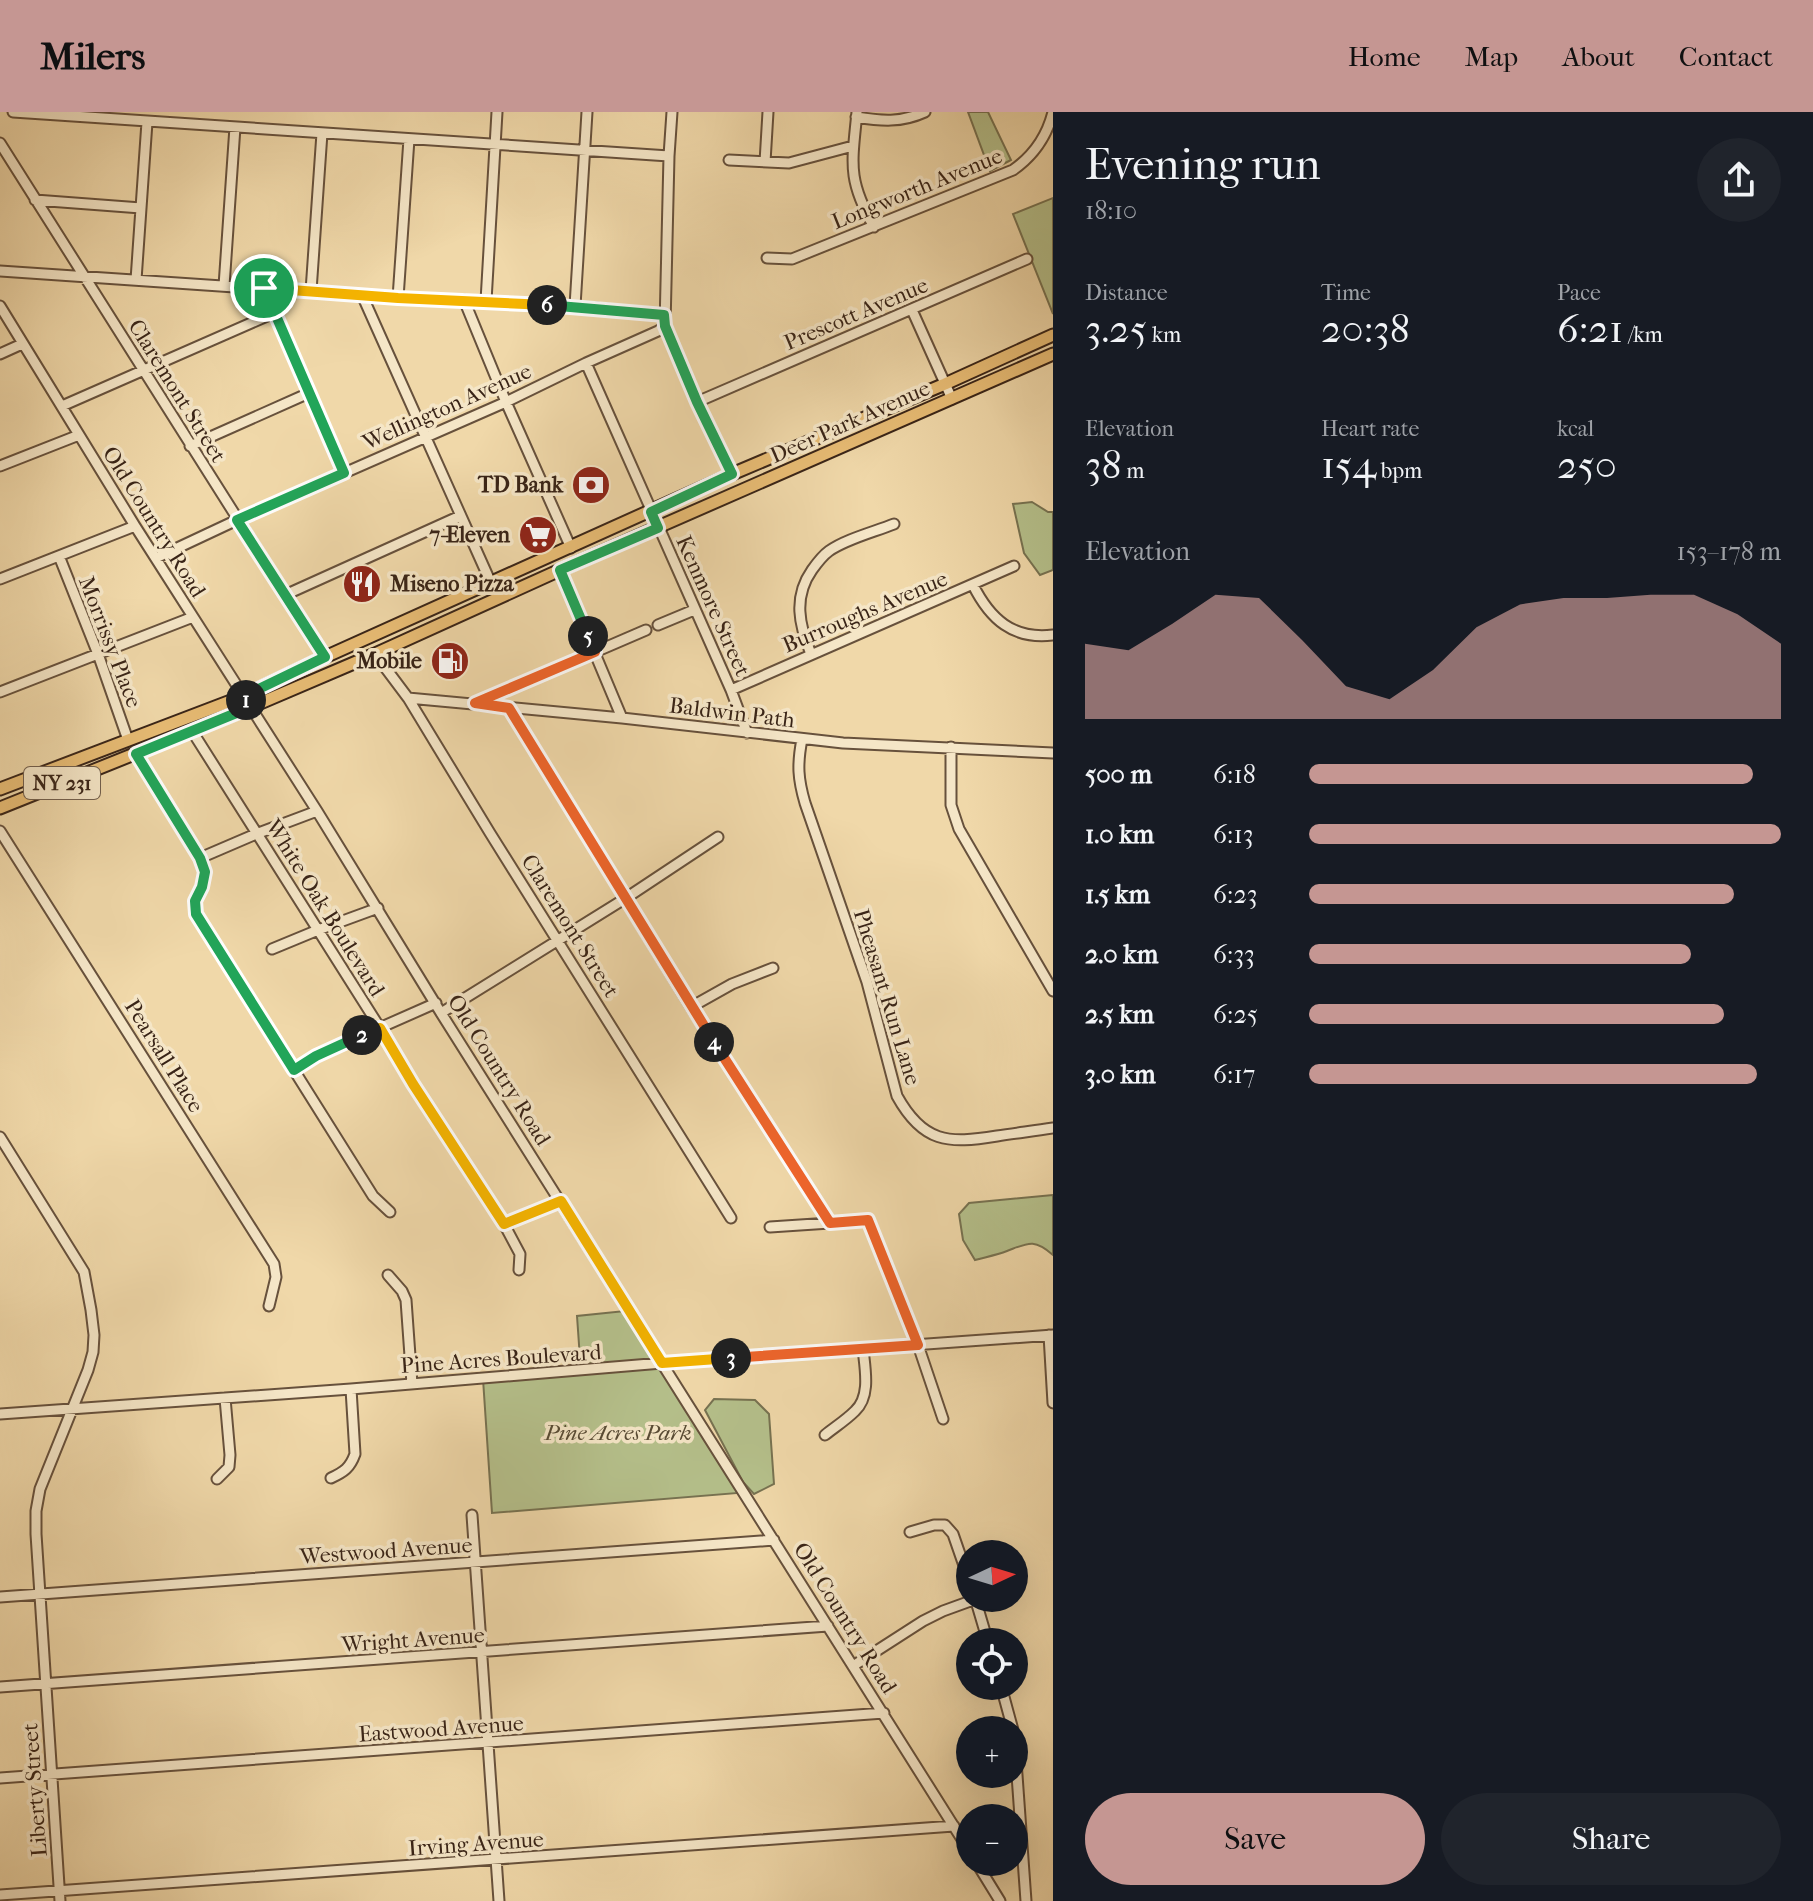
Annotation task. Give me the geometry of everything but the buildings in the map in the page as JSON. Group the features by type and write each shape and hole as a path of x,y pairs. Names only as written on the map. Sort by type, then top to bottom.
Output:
{"main road":[{"name":"Deer Park Avenue","path":"0,789 244,696 732,474 1053,335"},
{"name":"Deer Park Avenue","path":"0,808 375,654 1053,354"}],"street":[{"path":"13,112 669,156"},
{"path":"486,301 497,112"},
{"path":"575,306 587,112"},
{"path":"672,112 664,320 697,402 732,474"},
{"path":"765,162 768,112"},
{"path":"874,227 857,195 853,177 857,115 883,122 911,118 925,112"},
{"name":"Longworth Avenue","path":"767,258 792,259 1013,170 1036,149 1053,112"},
{"path":"136,280 147,122"},
{"path":"224,286 235,127"},
{"path":"311,291 322,133"},
{"path":"398,298 409,139"},
{"name":"Claremont Street","path":"0,143 325,657"},
{"path":"729,160 789,163 853,146"},
{"path":"35,200 141,208"},
{"name":"Prescott Avenue","path":"697,402 1027,259"},
{"path":"0,271 398,298 575,306 664,320"},
{"path":"264,288 344,473"},
{"path":"362,295 491,583"},
{"path":"464,300 571,548"},
{"name":"Old Country Road","path":"0,306 135,526 956,1829"},
{"path":"912,310 952,399"},
{"path":"62,406 274,313"},
{"name":"Wellington Avenue","path":"156,558 658,331 664,320"},
{"path":"0,354 22,344"},
{"name":"Kenmore Street","path":"586,363 731,690 747,733"},
{"path":"190,446 309,393"},
{"path":"0,466 79,435"},
{"path":"285,595 460,516"},
{"path":"811,654 799,608 801,591 817,562 829,551 894,524"},
{"path":"0,579 135,526"},
{"name":"Morrissy Place","path":"59,556 128,740"},
{"name":"Burroughs Avenue","path":"731,690 1014,566"},
{"path":"560,570 622,718"},
{"path":"973,585 981,601 1006,626 1021,634 1053,635"},
{"path":"658,625 694,610"},
{"path":"0,692 193,617"},
{"path":"475,703 646,630"},
{"name":"Claremont Street","path":"375,654 408,698 731,1218"},
{"name":"Baldwin Path","path":"408,698 843,743 1053,753"},
{"path":"509,708 691,1007 830,1223"},
{"name":"White Oak Boulevard","path":"192,731 504,1224 520,1254 519,1270"},
{"name":"Pheasant Run Lane","path":"802,739 798,764 805,803 867,982 897,1096 906,1113 936,1137 952,1141 1053,1128"},
{"path":"951,747 951,805 959,829 1053,991"},
{"path":"136,754 200,858 205,872 195,901 196,914 373,1196 390,1212"},
{"path":"200,858 317,811"},
{"name":"Pearsall Place","path":"0,831 274,1264 276,1277 269,1306"},
{"path":"294,1070 316,1056 380,1028 438,1008 558,941 718,837"},
{"path":"272,949 378,908"},
{"path":"691,1007 732,984 773,968"},
{"name":"Liberty Street","path":"0,1137 84,1272 94,1335 88,1370 40,1489 36,1511 60,1896"},
{"path":"504,1224 561,1201"},
{"path":"770,1227 868,1220 918,1345 943,1419"},
{"path":"388,1275 406,1300 412,1384"},
{"path":"1051,1335 1053,1403"},
{"name":"Pine Acres Boulevard","path":"0,1414 1051,1335"},
{"path":"825,1435 862,1403 866,1391 863,1349"},
{"path":"331,1478 346,1471 355,1454 351,1389"},
{"path":"217,1479 229,1467 225,1398"},
{"path":"472,1515 499,1901"},
{"path":"910,1532 945,1525 956,1543"},
{"name":"Westwood Avenue","path":"0,1597 774,1540"},
{"path":"853,1666 923,1621 956,1606"},
{"name":"Wright Avenue","path":"0,1687 828,1626"},
{"name":"Eastwood Avenue","path":"0,1778 884,1713"},
{"path":"1018,1788 1026,1901"},
{"name":"Irving Avenue","path":"0,1895 60,1896 954,1826"},
{"path":"985,1876 1000,1901"}],"green space":[{"path":"968,112 988,112 1011,160 990,171"},
{"path":"1053,198 1053,314 1013,214"},
{"path":"1032,502 1053,512 1053,570 1040,575 1024,553 1013,504"},
{"path":"1053,1195 1053,1255 1041,1246 1026,1244 975,1260 963,1240 959,1214 969,1203"},
{"name":"Pine Acres Park","path":"625,1311 738,1493 492,1513 483,1379 581,1373 577,1316"},
{"path":"714,1399 755,1400 769,1414 774,1484 754,1494 743,1482 705,1410"}],"place":[{"name":"TD Bank","path":"591,485"},
{"name":"7-Eleven","path":"538,535"},
{"name":"Miseno Pizza","path":"362,584"},
{"name":"Mobile","path":"450,661"}],"route":[{"path":"264,288 575,306 664,315 665,326 697,402 732,474 651,512 658,528 560,570 595,652 475,703 509,708 691,1007 830,1223 868,1220 918,1345 662,1363 561,1201 504,1224 380,1028 316,1056 294,1070 196,914 195,901 205,872 200,858 136,754 251,707 244,696 325,657 237,520 344,473 264,288"}]}
